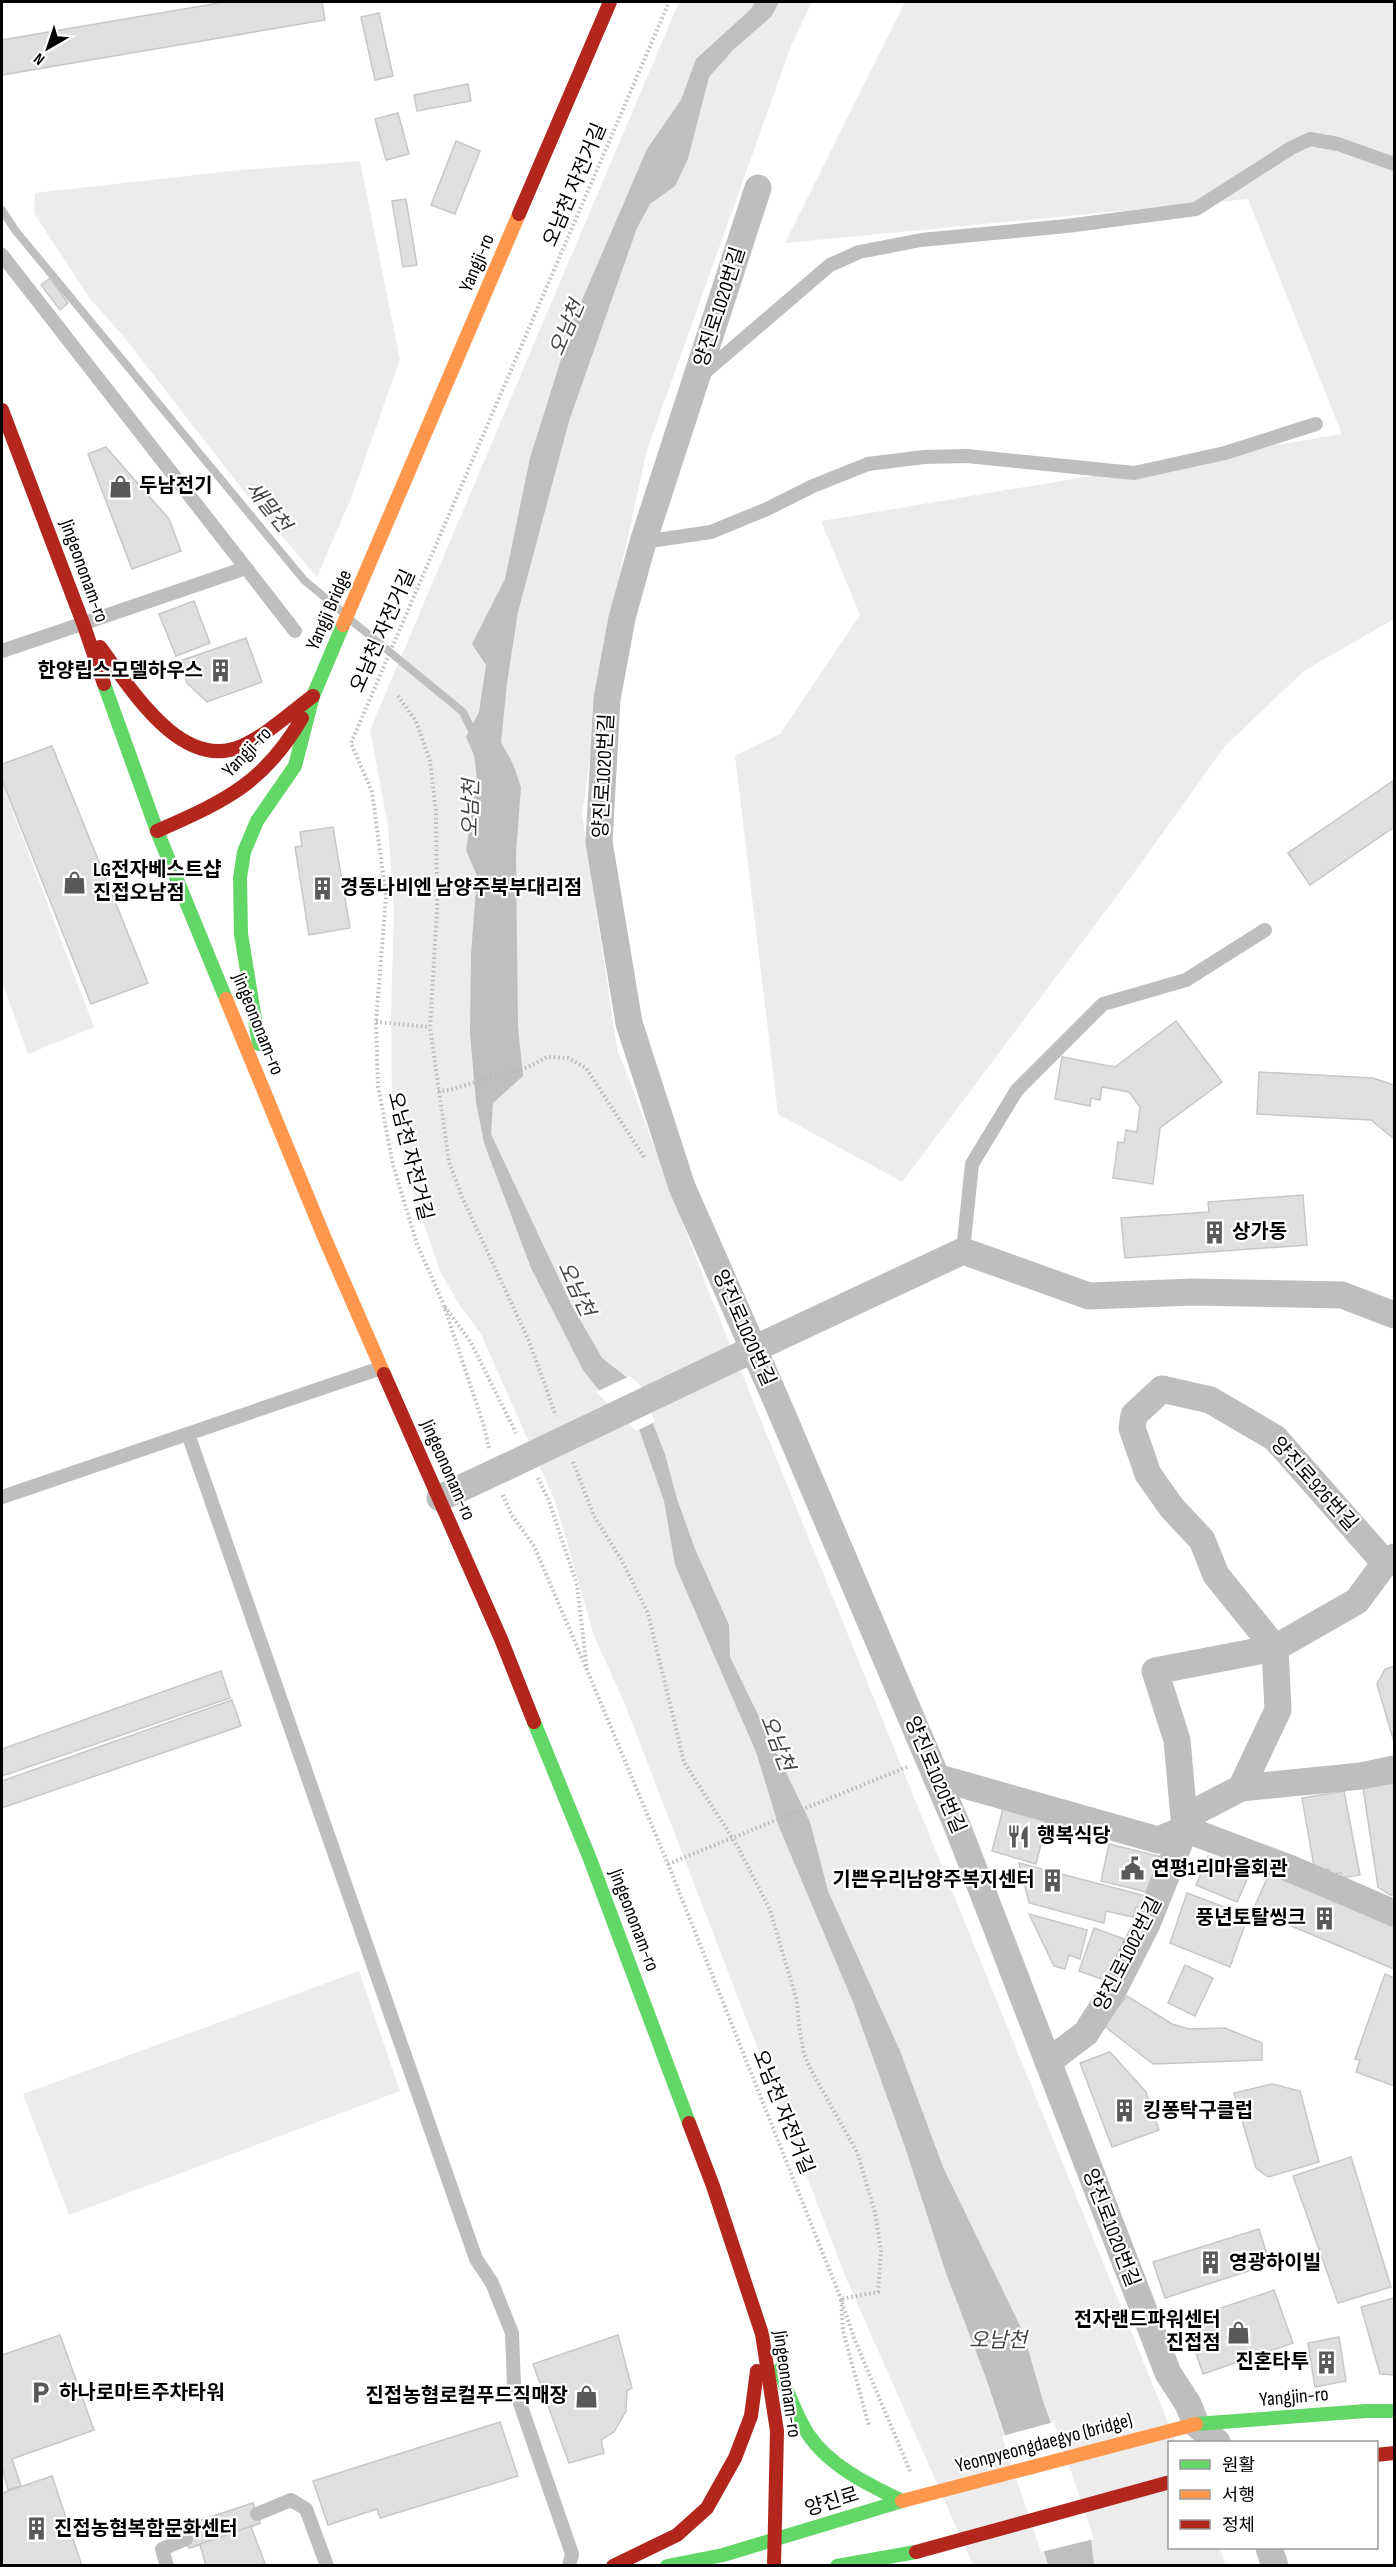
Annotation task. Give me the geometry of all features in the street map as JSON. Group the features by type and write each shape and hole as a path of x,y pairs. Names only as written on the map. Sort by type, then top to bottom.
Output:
{"main road":[{"name":"Yangji-ro","path":"381,540 610,2"},
{"name":"Jingeononam-ro","path":"2,410 83,623 121,736 157,831 268,1102 381,1368 501,1639 590,1859 713,2186 762,2334 777,2431 774,2565"},
{"name":"Yangji Bridge","path":"313,696 381,540"},
{"path":"83,623 148,710 171,733 198,749 212,751 239,748 313,696"},
{"name":"Yangji-ro","path":"157,831 229,798 253,779 299,723 313,696"},
{"path":"268,1102 240,919 242,865 254,827 296,764 313,696"},
{"path":"762,2334 809,2436 834,2461 866,2484 902,2501"},
{"path":"613,2565 677,2535 707,2508 735,2458 751,2416 762,2334"},
{"name":"Yangjin-ro","path":"1197,2424 1366,2411 1395,2411"},
{"name":"Yeonpyeongdaegyo (bridge)","path":"902,2501 1197,2424"},
{"path":"1378,2455 1395,2453"},
{"path":"837,2565 916,2552 1168,2483"},
{"name":"양진로","path":"667,2565 723,2555 902,2501"},
{"path":"902,2565 916,2552"}],"street":[{"name":"양진로1020번길","path":"758,188 643,542 622,618 607,699 599,842 630,1023 682,1187 747,1352 933,1768 1168,2373 1188,2404 1197,2424"},
{"path":"440,1498 963,1251 1089,1296 1193,1292 1342,1295 1394,1314"},
{"name":"양진로926번길","path":"1162,1389 1210,1400 1275,1438 1390,1560 1357,1601 1275,1648 1216,1575 1202,1540 1172,1508 1148,1474 1132,1428 1134,1415 1162,1389"},
{"path":"1241,1788 1278,1710 1275,1648"},
{"name":"양진로1002번길","path":"1048,2062 1086,2033 1114,1989 1147,1924 1185,1829 1177,1740 1155,1671 1275,1648"},
{"path":"933,1768 1158,1840 1185,1829 1289,1868 1395,1913"},
{"path":"1185,1829 1191,1814 1241,1788 1361,1776 1395,1769"},
{"path":"1197,2424 1216,2441"},
{"path":"1270,2549 1275,2565"}],"lane":[{"path":"698,378 830,265 859,252 921,240 1067,226 1196,209 1291,148 1310,139 1338,144 1395,164"},
{"path":"2,255 295,631"},
{"path":"643,542 711,532 868,464 924,457 967,456 1134,473 1225,453 1316,424"},
{"path":"2,651 246,568"},
{"path":"963,1251 972,1164 1017,1090 1103,1004 1185,980 1265,930"},
{"path":"2,1497 381,1368"},
{"path":"188,1434 476,2259 492,2283 512,2333 514,2386 572,2554 569,2565"},
{"path":"257,2514 291,2500 306,2509 327,2565"},
{"path":"167,2565 162,2549 186,2539"}],"path":[{"name":"오남천 자전거길","path":"669,2 351,743 372,792 386,896 376,1022 378,1086 393,1165 417,1244 443,1303 511,1514 534,1546 668,1864 841,2299 858,2349 911,2474"},
{"path":"398,696 416,721 430,761 436,812 437,911 430,1027 438,1091 452,1170 529,1341 559,1424"},
{"path":"376,1022 430,1027"},
{"path":"438,1091 449,1090 528,1066 547,1057 568,1058 586,1068 649,1165"},
{"name":"오남천 자전거길","path":"443,1303 470,1341 521,1443"},
{"path":"570,1455 594,1516 621,1559 648,1613 684,1762 732,1839 770,1910 797,2001 798,2026 804,2054 857,2152 875,2212 880,2251 880,2278 878,2292 841,2299 843,2331 868,2426"},
{"name":"오남천 자전거길","path":"535,1472 549,1502 577,1585 587,1670"},
{"path":"668,1864 812,1804 933,1768"}],"shaded area":[{"path":"679,2 812,2 791,46 647,450 609,623 582,815 617,1048 710,1295 1176,2441 1168,2441 1168,2549 1219,2549 1226,2565 973,2565 846,2278 624,1702 594,1636 555,1501 481,1334 458,1303 440,1271 412,1188 392,1105 391,1010 394,912 388,826 370,730"},
{"path":"905,2 1394,2 1394,619 1304,671 1225,746 1128,881 902,1182 778,1114 735,756 780,734 860,615 821,521 1342,434 1248,199 785,243"},
{"path":"360,161 400,359 352,496 317,577 249,498 121,333 90,299 34,213 35,193 240,170"},
{"path":"2,783 94,1027 28,1054 2,982"},
{"path":"359,1971 400,2091 69,2215 23,2094"}],"water":[{"name":"오남천","path":"755,2 779,2 771,17 734,49 709,77 688,159 675,186 650,204 637,228 569,421 518,612 501,742 513,764 521,787 516,853 518,1027 523,1076 493,1103 491,1134 571,1304 602,1358 638,1386 665,1454 677,1499 695,1549 729,1625 730,1657 810,1822 828,1891 900,2051 943,2167 1023,2332 1043,2401 1090,2532 1094,2565 1049,2566 1048,2564 986,2378 946,2273 905,2147 853,2002 779,1827 756,1752 675,1565 664,1501 639,1429 597,1388 583,1370 531,1268 484,1143 476,1102 470,1034 471,954 477,876 466,850 477,779 474,755 466,737 479,712 486,665 472,644 505,579 530,458 573,321 647,149 681,100 696,59 751,9"}],"pier":[{"path":"630,1376 640,1385 655,1422 636,1431 596,1392"},
{"path":"1054,2422 1094,2539 1041,2552 1002,2436"}],"building":[{"path":"225,2 322,2 325,20 2,75 2,40"},
{"path":"379,13 393,76 375,80 361,17"},
{"path":"468,84 471,101 417,111 414,95"},
{"path":"398,113 409,154 386,160 375,119"},
{"path":"456,141 480,151 455,214 431,205"},
{"path":"406,199 417,265 403,267 392,201"},
{"path":"50,278 68,303 60,310 41,285"},
{"name":"두남전기","path":"106,447 169,519 181,551 132,569 88,454"},
{"path":"194,601 210,643 176,656 159,614"},
{"name":"한양립스모델하우스","path":"246,638 262,682 207,702 187,683 180,661"},
{"name":"LG전자베스트샵 진접오남점","path":"52,746 148,983 91,1004 2,780 2,764"},
{"path":"1393,781 1394,827 1310,885 1288,853"},
{"name":"경동나비엔 남양주북부대리점","path":"333,827 350,928 309,935 295,847 302,846 300,832"},
{"path":"1176,1021 1222,1082 1160,1128 1153,1184 1113,1178 1118,1142 1124,1143 1126,1130 1137,1132 1140,1107 1129,1092 1102,1087 1100,1100 1091,1098 1090,1106 1055,1099 1062,1057 1115,1067"},
{"path":"1259,1072 1373,1078 1394,1085 1394,1139 1371,1120 1257,1114"},
{"name":"상가동","path":"1303,1195 1307,1245 1125,1258 1121,1218 1209,1212 1208,1202"},
{"path":"1394,1666 1394,1742 1377,1684 1385,1669"},
{"path":"221,1671 230,1698 2,1776 2,1749"},
{"path":"232,1700 241,1726 2,1808 2,1781"},
{"path":"1394,1783 1394,1894 1390,1895 1378,1887 1363,1788"},
{"path":"1344,1791 1360,1875 1342,1878 1341,1873 1330,1874 1329,1869 1315,1872 1302,1798"},
{"name":"행복식당","path":"1003,1809 1047,1821 1036,1864 992,1851"},
{"name":"연평1리마을회관","path":"1109,1844 1166,1858 1155,1894 1101,1881"},
{"path":"1208,1856 1250,1873 1237,1902 1196,1885"},
{"name":"기쁜우리남양주복지센터","path":"1019,1863 1146,1896 1143,1908 1136,1907 1133,1917 1106,1911 1104,1923 1029,1903"},
{"name":"풍년토탈씽크","path":"1269,1874 1394,1926 1394,1969 1253,1910"},
{"path":"1187,1893 1248,1916 1230,1967 1170,1943"},
{"path":"1029,1914 1087,1930 1080,1959 1069,1955 1065,1969 1054,1966"},
{"path":"1094,1928 1124,1939 1110,1982 1079,1971"},
{"path":"1185,1965 1213,1978 1195,2016 1168,2003"},
{"path":"1385,1974 1394,1978 1394,2086 1356,2072 1360,2060 1355,2059"},
{"path":"1127,1996 1172,2024 1189,2029 1225,2028 1262,2043 1262,2060 1153,2064 1103,2025"},
{"name":"킹퐁탁구클럽","path":"1110,2052 1146,2092 1159,2130 1112,2147 1080,2063"},
{"path":"1272,2084 1300,2091 1319,2162 1268,2177 1256,2168 1234,2093"},
{"path":"1351,2157 1391,2287 1338,2303 1293,2176"},
{"name":"영광하이빌","path":"1259,2229 1270,2264 1165,2298 1153,2262"},
{"name":"전자랜드파워센터 진접점","path":"1274,2290 1293,2343 1203,2374 1185,2320"},
{"path":"1394,2298 1394,2375 1380,2374 1361,2307"},
{"name":"하나로마트주차타워","path":"60,2335 94,2430 12,2459 21,2486 8,2490 2,2467 2,2355"},
{"name":"진접농협로컬푸드직매장","path":"618,2335 632,2388 627,2391 626,2411 614,2432 601,2440 604,2453 569,2463 533,2364"},
{"name":"진혼타투","path":"1339,2337 1346,2381 1315,2387 1308,2343"},
{"path":"500,2422 518,2476 380,2518 377,2509 328,2525 313,2481"},
{"name":"진접농협복합문화센터","path":"52,2476 82,2566 2,2566 2,2493"},
{"path":"253,2503 260,2523 251,2527 266,2566 206,2566 200,2545 189,2548 181,2527"},
{"path":"253,2503 260,2523 189,2548 181,2527"}],"waterway":[{"name":"새말천","path":"2,210 15,230 304,580 341,611"},
{"name":"새말천","path":"352,621 463,712 475,737"}],"traffic: fast":[{"path":"259,1044 241,934 240,878 244,852 257,821 295,766 313,696 343,625"},
{"path":"104,684 157,831 226,999"},
{"path":"534,1722 590,1859 689,2123"},
{"path":"779,2370 799,2419 808,2434 827,2456 850,2474 902,2501"},
{"path":"1196,2424 1366,2411 1394,2411"},
{"path":"667,2566 723,2555 902,2501"},
{"path":"837,2566 916,2552"}],"traffic: slow":[{"path":"343,625 519,214"},
{"path":"226,999 325,1239 384,1374"},
{"path":"902,2501 1196,2424"}],"traffic: jam":[{"path":"519,214 610,2"},
{"path":"2,410 104,684"},
{"path":"100,647 126,683 159,722 178,737 198,748 220,751 242,746 270,729 313,696"},
{"path":"157,831 222,800 257,775 272,760 302,718"},
{"path":"384,1374 501,1639 534,1722"},
{"path":"689,2123 713,2186 762,2334 777,2431 774,2566"},
{"path":"613,2566 677,2535 707,2508 735,2458 751,2416 757,2371"},
{"path":"1378,2455 1394,2453"},
{"path":"916,2552 1168,2483"}],"place":[{"name":"두남전기","path":"121,486"},
{"name":"한양립스모델하우스","path":"221,671"},
{"name":"LG전자베스트샵 진접오남점","path":"75,882"},
{"name":"경동나비엔 남양주북부대리점","path":"322,888"},
{"name":"상가동","path":"1214,1232"},
{"name":"행복식당","path":"1019,1836"},
{"name":"연평1리마을회관","path":"1133,1869"},
{"name":"기쁜우리남양주복지센터","path":"1053,1880"},
{"name":"풍년토탈씽크","path":"1324,1918"},
{"name":"킹퐁탁구클럽","path":"1125,2111"},
{"name":"영광하이빌","path":"1211,2263"},
{"name":"전자랜드파워센터 진접점","path":"1239,2332"},
{"name":"진혼타투","path":"1327,2362"},
{"name":"하나로마트주차타워","path":"41,2393"},
{"name":"진접농협로컬푸드직매장","path":"586,2396"},
{"name":"진접농협복합문화센터","path":"36,2529"}]}
